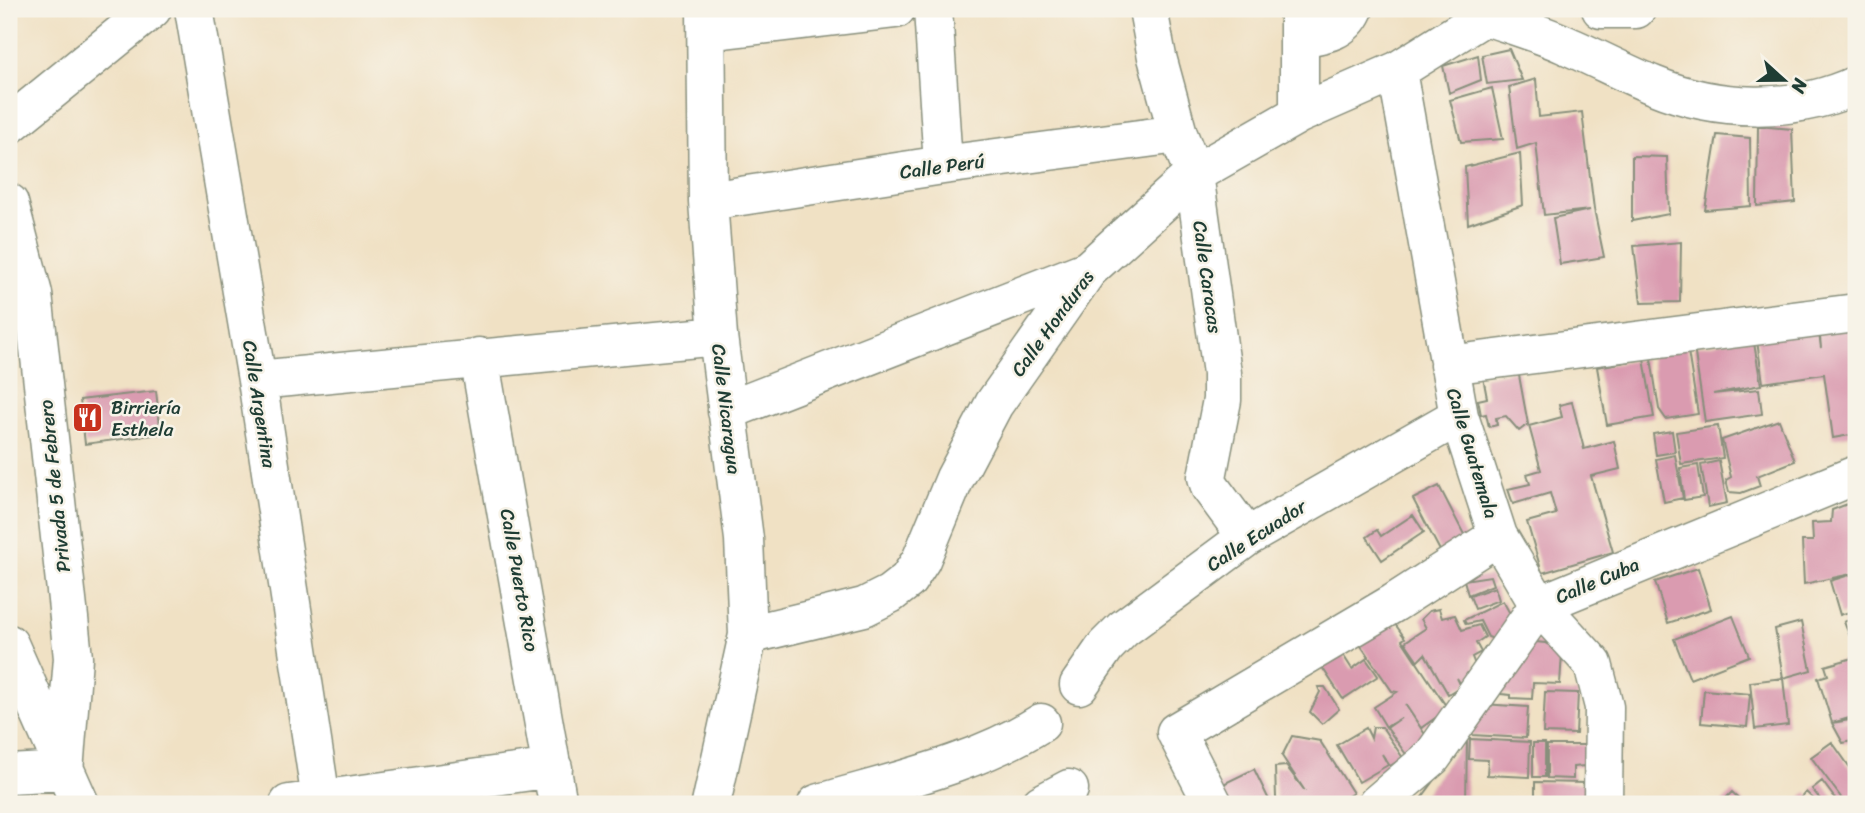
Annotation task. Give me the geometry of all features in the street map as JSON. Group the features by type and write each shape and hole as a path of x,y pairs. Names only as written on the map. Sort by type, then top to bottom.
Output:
{"street":[{"path":"9,125 152,9"},
{"name":"Calle Argentina","path":"194,9 257,380 305,802"},
{"path":"706,20 896,9"},
{"path":"933,9 943,165"},
{"name":"Calle Caracas","path":"1148,9 1157,57 1178,134 1194,174 1222,373 1222,400 1207,477 1210,487 1247,537"},
{"path":"1299,114 1299,24 1332,32 1345,25 1354,9"},
{"path":"1601,9 1636,9"},
{"path":"1491,12 1654,86 1688,97 1736,105 1793,104 1832,96 1856,85"},
{"name":"Calle Honduras","path":"748,635 864,607 890,594 908,580 921,560 955,478 994,404 1088,270 1194,174 1299,114 1396,71 1491,12"},
{"name":"Calle Nicaragua","path":"706,20 708,201 718,336 744,540 748,635 711,804"},
{"name":"Calle Guatemala","path":"1396,71 1458,416 1498,536 1539,605 1593,664 1601,685 1604,707 1604,804"},
{"name":"Calle Perú","path":"708,201 943,165 1178,134"},
{"name":"Privada 5 de Febrero","path":"9,203 33,294 69,618 72,658 72,788"},
{"path":"727,411 1088,270"},
{"path":"1449,365 1856,313"},
{"path":"257,380 718,336"},
{"name":"Calle Puerto Rico","path":"479,357 556,786"},
{"name":"Calle Ecuador","path":"1079,685 1106,646 1123,629 1247,537 1458,416"},
{"name":"Calle Cuba","path":"1377,804 1432,757 1539,605 1856,475"},
{"path":"1213,804 1176,732 1394,603 1498,536"},
{"path":"9,644 72,788"},
{"path":"817,804 987,750 1041,723"},
{"path":"9,774 72,788"},
{"path":"305,802 556,786"}],"building":[{"path":"1509,49 1522,80 1487,84 1482,55"},
{"path":"1478,55 1481,80 1449,93 1443,66"},
{"path":"1536,79 1539,117 1582,112 1594,209 1604,257 1560,264 1553,218 1590,210 1544,215 1536,143 1517,149 1509,87"},
{"path":"1492,88 1503,139 1461,142 1450,100"},
{"path":"1758,126 1792,129 1795,202 1757,206"},
{"path":"1717,135 1750,138 1751,206 1705,210"},
{"path":"1520,153 1523,205 1468,224 1465,167"},
{"path":"1632,156 1667,157 1669,214 1632,221"},
{"path":"1681,242 1680,302 1641,303 1634,246"},
{"path":"1856,321 1856,434 1833,438 1824,374 1763,383 1756,334 1818,325 1821,348 1819,326"},
{"path":"1753,337 1761,385 1713,394 1759,389 1762,414 1705,422 1694,347"},
{"path":"1687,345 1698,414 1666,419 1659,409 1650,352"},
{"path":"1644,359 1654,417 1607,425 1597,367"},
{"path":"1518,370 1528,424 1519,431 1506,416 1496,418 1497,425 1489,427 1486,414 1481,415 1478,400 1487,398 1483,377"},
{"path":"156,391 161,434 85,444 80,400"},
{"path":"1572,402 1584,449 1614,441 1620,469 1591,476 1613,552 1542,573 1527,522 1556,514 1550,493 1513,504 1508,489 1530,484 1527,474 1541,470 1529,426 1562,417 1559,405"},
{"path":"1779,420 1795,461 1757,476 1760,486 1741,493 1729,492 1726,480 1731,477 1722,440"},
{"path":"1718,426 1723,458 1681,464 1676,432"},
{"path":"1672,431 1675,452 1656,455 1653,434"},
{"path":"1675,455 1683,498 1664,502 1656,459"},
{"path":"1719,461 1727,503 1708,507 1701,465"},
{"path":"1698,465 1703,497 1684,500 1680,468"},
{"path":"1439,486 1471,548 1446,562 1413,499"},
{"path":"1855,501 1856,573 1804,584 1802,541 1813,541 1812,523 1831,522 1832,510"},
{"path":"1413,515 1424,532 1382,560 1367,537 1377,530 1381,536"},
{"path":"1698,568 1711,609 1668,623 1655,582"},
{"path":"1856,573 1856,610 1840,615 1830,581"},
{"path":"1490,576 1493,585 1468,595 1464,580"},
{"path":"1495,587 1499,600 1475,609 1470,596"},
{"path":"1503,601 1513,619 1494,639 1488,637 1480,621 1466,624 1464,620"},
{"path":"1439,609 1442,618 1455,615 1462,630 1479,625 1485,637 1476,643 1481,652 1472,657 1477,670 1463,688 1457,678 1461,686 1448,694 1425,654 1418,661 1405,642 1426,628 1421,619 1429,611"},
{"path":"1733,616 1749,656 1690,679 1674,639"},
{"path":"1390,617 1405,638 1402,640 1448,709 1421,728 1405,704 1430,742 1408,757 1387,728 1401,718 1386,727 1374,707 1397,692 1392,691 1357,640"},
{"path":"1856,617 1856,651 1844,622"},
{"path":"1801,622 1811,670 1783,678 1775,629"},
{"path":"1526,641 1545,643 1562,653 1560,684 1533,683 1532,699 1511,698 1511,695 1501,694 1503,660"},
{"path":"1338,647 1352,669 1366,659 1378,676 1343,699 1318,661"},
{"path":"1856,657 1856,716 1832,723 1818,678 1828,675 1825,666"},
{"path":"1783,678 1788,725 1755,729 1750,682"},
{"path":"1318,687 1325,687 1339,709 1322,724 1310,712 1320,692"},
{"path":"1704,690 1750,694 1747,727 1701,723"},
{"path":"1545,692 1578,693 1576,734 1543,733"},
{"path":"1482,704 1528,707 1526,738 1472,735"},
{"path":"1856,719 1856,740 1843,743 1832,723"},
{"path":"1373,727 1382,727 1403,758 1390,766 1382,754 1388,765 1359,782 1337,745 1366,728 1371,738"},
{"path":"1292,736 1320,741 1353,793 1335,804 1280,804 1276,798 1275,767 1286,766 1305,791 1282,756"},
{"path":"1467,737 1466,804 1417,804"},
{"path":"1470,739 1530,742 1529,777 1487,775 1488,760 1469,759"},
{"path":"1832,742 1856,776 1856,804 1846,804 1811,757"},
{"path":"1533,743 1545,743 1545,777 1533,777"},
{"path":"1547,745 1587,745 1585,766 1573,767 1573,779 1547,778"},
{"path":"1254,769 1271,804 1221,804 1213,789"},
{"path":"1822,781 1839,804 1824,804 1812,789"},
{"path":"1535,782 1587,783 1587,804 1535,804"},
{"path":"1732,792 1745,804 1720,804"},
{"path":"1806,792 1819,804 1795,804"}],"place":[{"name":"Birriería Esthela","path":"88,418"}]}
